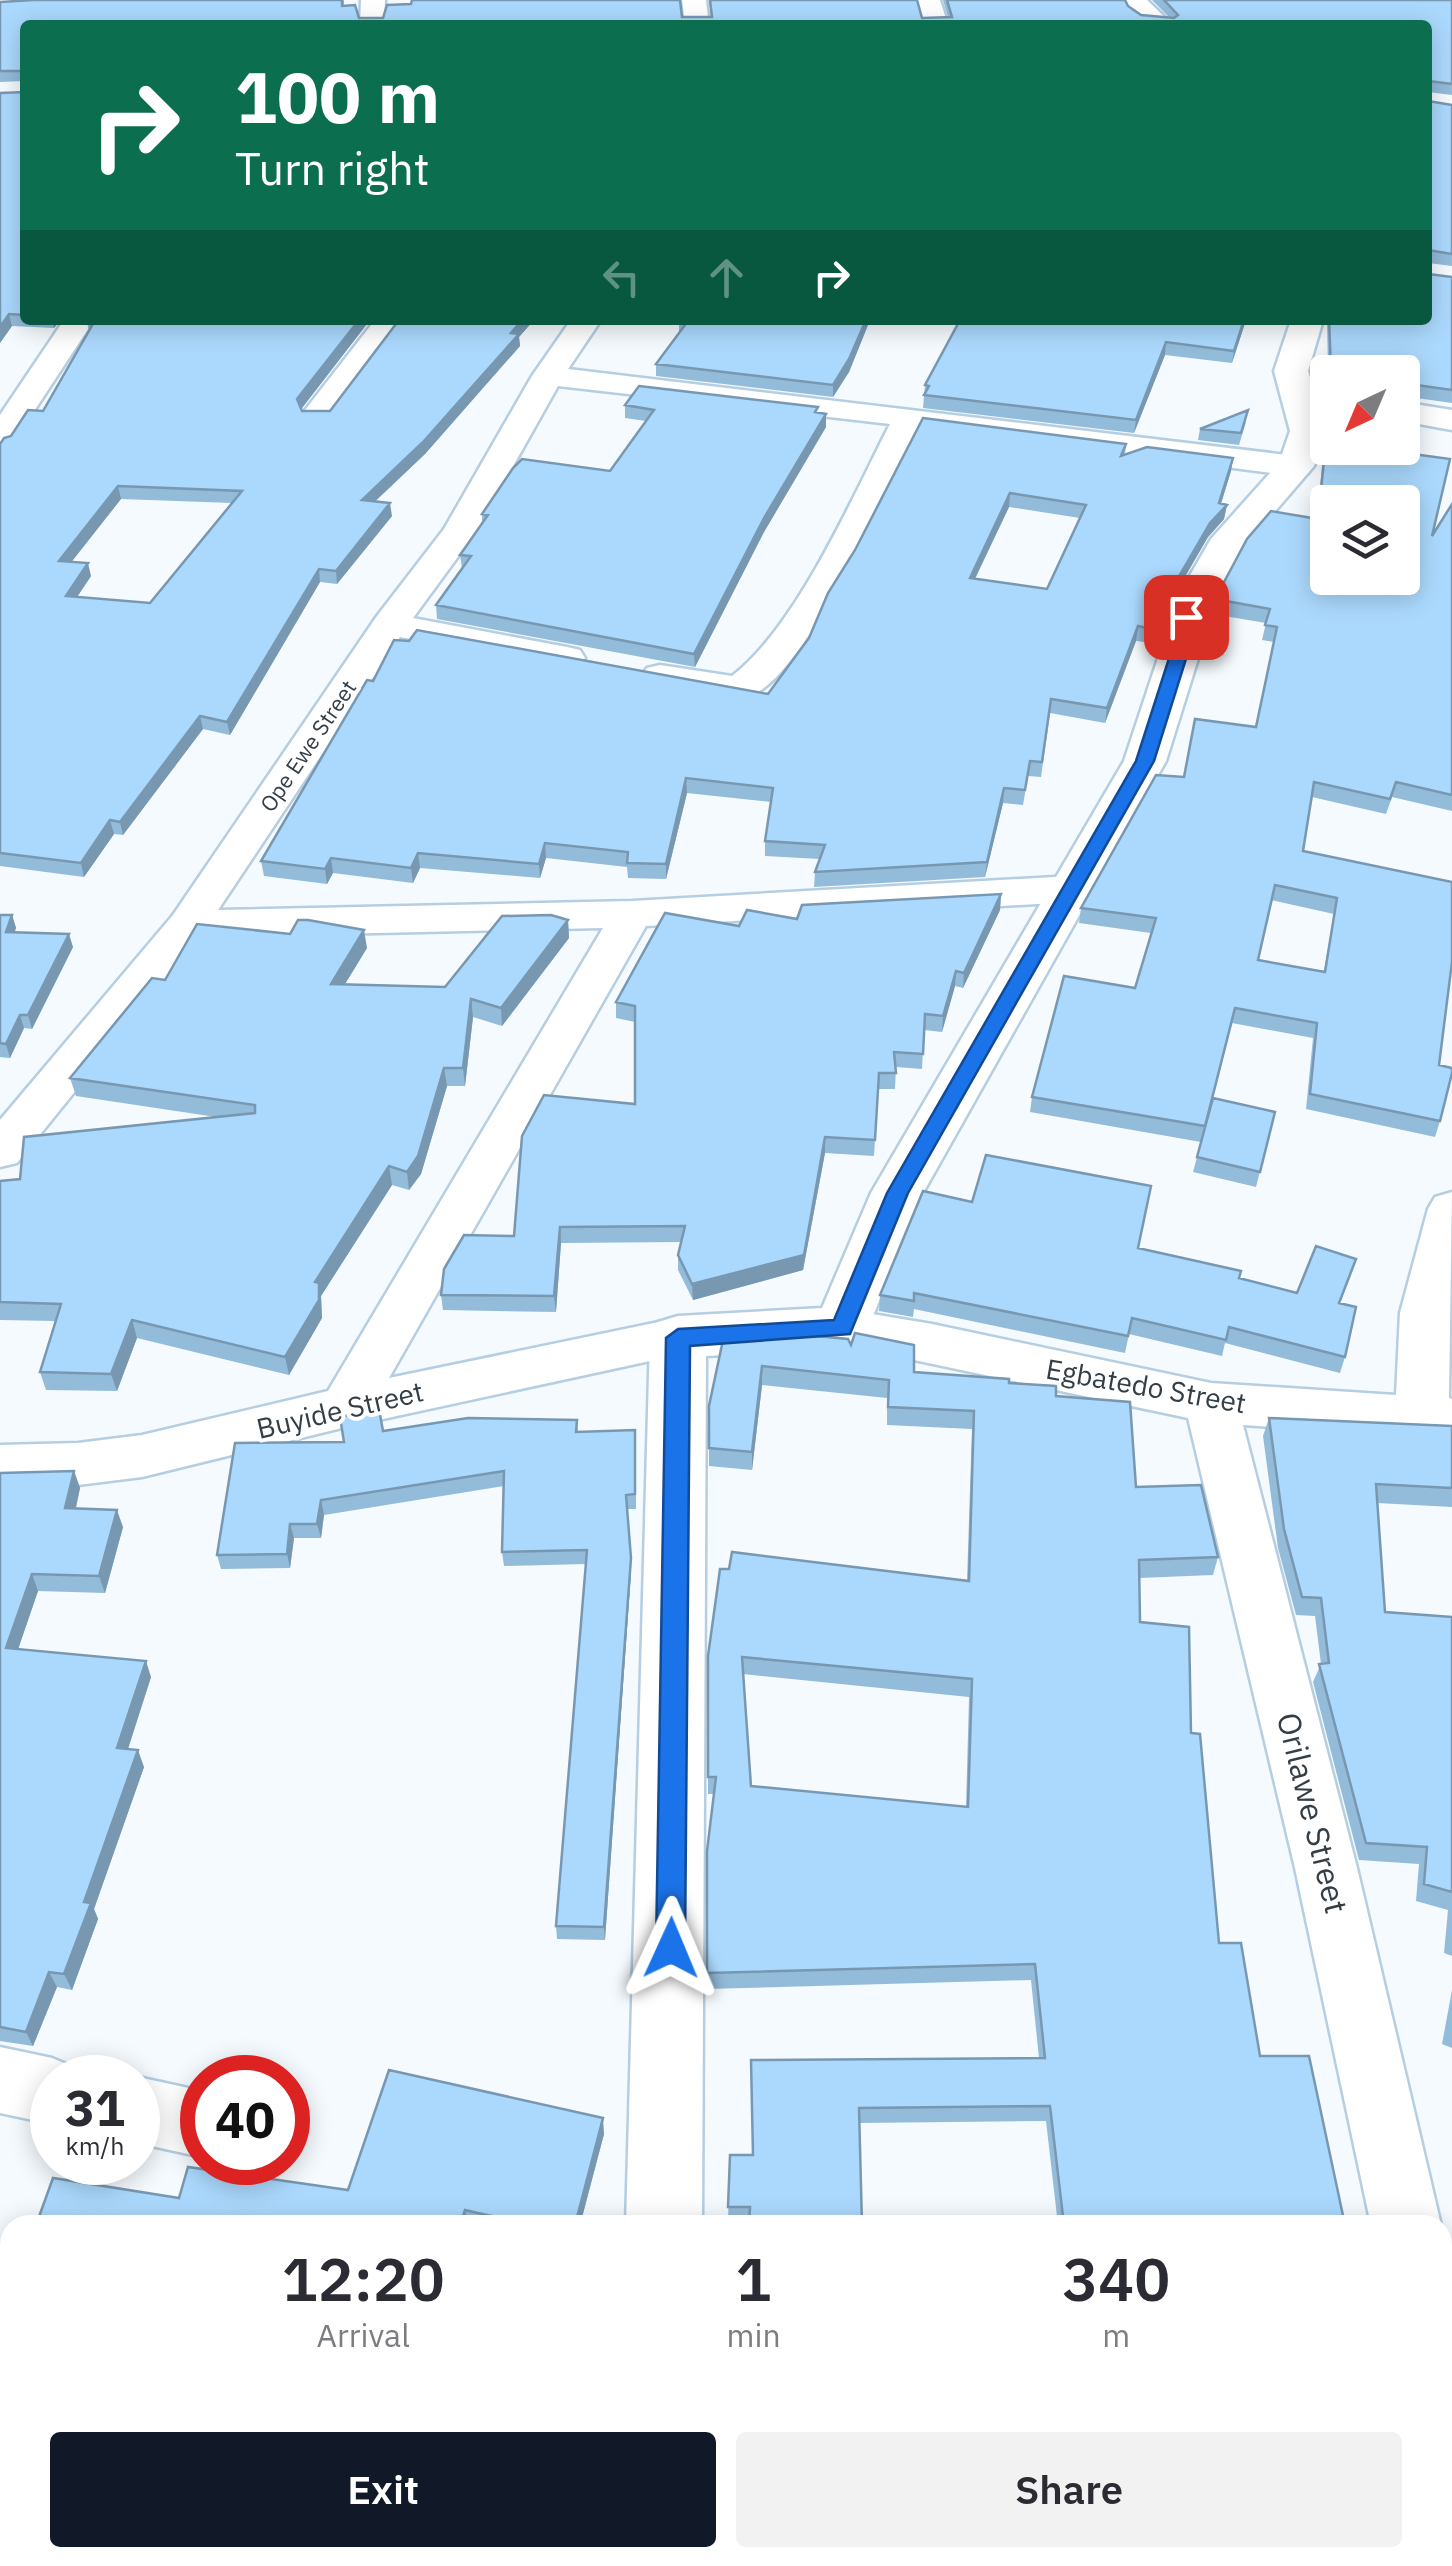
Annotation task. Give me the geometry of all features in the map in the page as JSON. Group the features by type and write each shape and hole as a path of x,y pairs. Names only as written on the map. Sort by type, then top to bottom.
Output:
{"street":[{"path":"0,2 35,0"},
{"path":"1134,0 1137,8 1153,20"},
{"path":"0,439 75,325"},
{"path":"318,414 386,325"},
{"name":"Ope Ewe Street","path":"0,1151 188,924 390,624 459,532 548,376 583,325"},
{"path":"1305,325 1291,372 1310,391"},
{"path":"548,376 1296,466"},
{"path":"1420,414 1452,420"},
{"path":"634,671 709,685 740,686 761,676 834,563 910,417"},
{"path":"664,2215 678,1338 842,1328 898,1193 1145,761 1182,646 1186,617 1224,547 1296,466 1310,419"},
{"path":"390,624 596,664"},
{"path":"188,924 632,914 1072,889"},
{"path":"346,1408 632,914"},
{"path":"1437,1418 1426,1313 1452,1209"},
{"name":"Egbatedo Street","path":"842,1328 932,1342 1211,1403 1437,1418"},
{"name":"Buyide Street","path":"0,1466 78,1464 142,1456 346,1408 678,1338"},
{"name":"Orilawe Street","path":"1211,1403 1326,1868 1404,2215"},
{"path":"0,2080 30,2086"}],"building":[{"path":"342,0 342,6 355,5 359,18 383,18 387,5 411,4 412,0 680,0 682,17 712,17 710,0 917,0 922,18 952,17 947,0 1125,0 1141,15 1174,18 1178,15 1164,0 1452,0 1452,84 1432,82 1432,20 20,20 20,71 0,71 0,2"},
{"path":"20,92 20,315 9,314 0,327 0,93"},
{"path":"1432,102 1452,105 1452,254 1432,251"},
{"path":"1432,274 1452,277 1452,390 1420,386 1420,355 1330,355 1329,325 1432,325"},
{"path":"92,325 355,325 297,399 302,411 330,411 395,325 518,325 511,333 519,334 423,442 362,500 390,503 336,571 319,569 227,722 200,716 120,822 110,820 81,863 0,853 0,444 11,436 28,410 43,411","holes":["118,486 242,491 150,603 66,596 88,563 59,561"]},
{"path":"685,325 864,325 833,385 656,364"},
{"path":"957,325 1242,325 1234,351 1166,342 1136,420 924,395 929,386 925,385"},
{"path":"639,386 818,407 815,412 826,414 764,518 694,654 436,605 471,556 460,555 488,515 482,514 513,468 522,459 610,471 654,410 625,405"},
{"path":"1248,410 1241,433 1200,429"},
{"path":"923,418 1126,444 1121,456 1147,447 1233,458 1219,503 1227,505 1210,523 1170,592 1162,590 1147,628 1138,626 1107,708 1051,699 1042,762 1030,761 1025,790 1004,788 987,862 815,872 825,845 765,841 773,788 686,778 666,864 627,863 628,852 545,843 539,864 418,853 411,868 331,858 325,869 261,861 367,680 373,681 394,640 409,641 417,630 768,694 809,638 828,593 855,550","holes":["1010,493 1086,505 1047,589 970,578"]},
{"path":"1420,455 1450,459 1432,536 1452,504 1452,795 1396,782 1390,799 1314,782 1303,851 1452,882 1452,962 1439,1065 1452,1068 1452,1073 1440,1121 1310,1094 1317,1023 1235,1008 1205,1126 1032,1097 1064,976 1135,988 1156,918 1081,908 1156,775 1184,777 1195,719 1256,727 1277,627 1265,625 1270,609 1215,599 1247,539 1271,511 1310,518 1310,595 1420,595 1420,485 1321,485 1324,465 1420,465","holes":["1275,885 1337,898 1325,972 1258,960"]},
{"path":"1001,894 964,973 956,971 943,1016 925,1014 923,1054 894,1052 896,1073 879,1073 875,1140 825,1137 804,1255 692,1284 678,1255 685,1226 560,1227 554,1296 441,1295 444,1269 464,1235 514,1236 522,1136 544,1095 635,1104 635,1006 616,1002 665,913 739,926 747,910 797,919 802,905"},
{"path":"0,915 12,915 6,932 69,934 28,1015 20,1015 6,1044 0,1043"},
{"path":"551,915 568,920 501,1008 471,999 463,1068 444,1068 418,1156 407,1172 389,1166 315,1282 319,1283 319,1300 285,1357 132,1320 111,1374 40,1372 61,1304 0,1302 0,1181 20,1179 24,1137 255,1113 255,1105 70,1078 152,978 165,980 197,924 290,934 298,920 308,920 364,930 331,984 445,987 502,916"},
{"path":"1213,1098 1275,1112 1260,1172 1197,1157"},
{"path":"986,1155 1151,1186 1138,1248 1241,1271 1239,1278 1297,1293 1316,1246 1356,1259 1339,1303 1356,1307 1345,1357 1229,1327 1226,1340 1132,1318 1128,1336 914,1293 914,1301 880,1295 923,1191 972,1202"},
{"path":"855,1333 914,1345 914,1372 1009,1379 1009,1383 1056,1386 1056,1396 1130,1402 1136,1487 1201,1485 1218,1557 1139,1560 1140,1622 1189,1627 1191,1733 1200,1734 1219,1943 1241,1943 1260,2056 1309,2056 1343,2215 1063,2215 1050,2106 859,2108 862,2215 750,2215 750,2207 728,2207 730,2155 753,2155 751,2060 1045,2058 1035,1964 707,1973 707,1851 716,1777 708,1777 708,1656 720,1569 729,1569 732,1552 969,1581 974,1411 888,1407 889,1380 762,1366 752,1452 709,1448 709,1406 723,1340 816,1336 848,1339 851,1345","holes":["742,1657 972,1679 968,1807 751,1786"]},
{"path":"379,1409 383,1431 468,1418 577,1420 576,1432 635,1430 635,1494 626,1495 631,1558 604,1927 556,1926 587,1550 502,1552 504,1471 321,1500 317,1524 290,1524 287,1554 217,1555 235,1443 344,1442 340,1417"},
{"path":"1269,1418 1452,1426 1452,1488 1376,1484 1385,1612 1452,1617 1452,1892 1424,1884 1427,1847 1366,1843 1319,1664 1329,1663 1321,1598 1302,1597 1284,1529"},
{"path":"74,1471 65,1508 117,1510 99,1576 32,1574 6,1648 146,1661 117,1748 138,1750 84,1902 91,1903 64,1974 49,1972 26,2032 0,2027 0,1473"},
{"path":"389,2070 603,2118 578,2215 487,2215 465,2210 463,2215 40,2215 50,2185 97,2185 179,2198 183,2185 310,2185 348,2190"}],"route":[{"path":"671,1948 678,1338 842,1328 898,1193 1145,761 1182,646 1186,617"}]}
